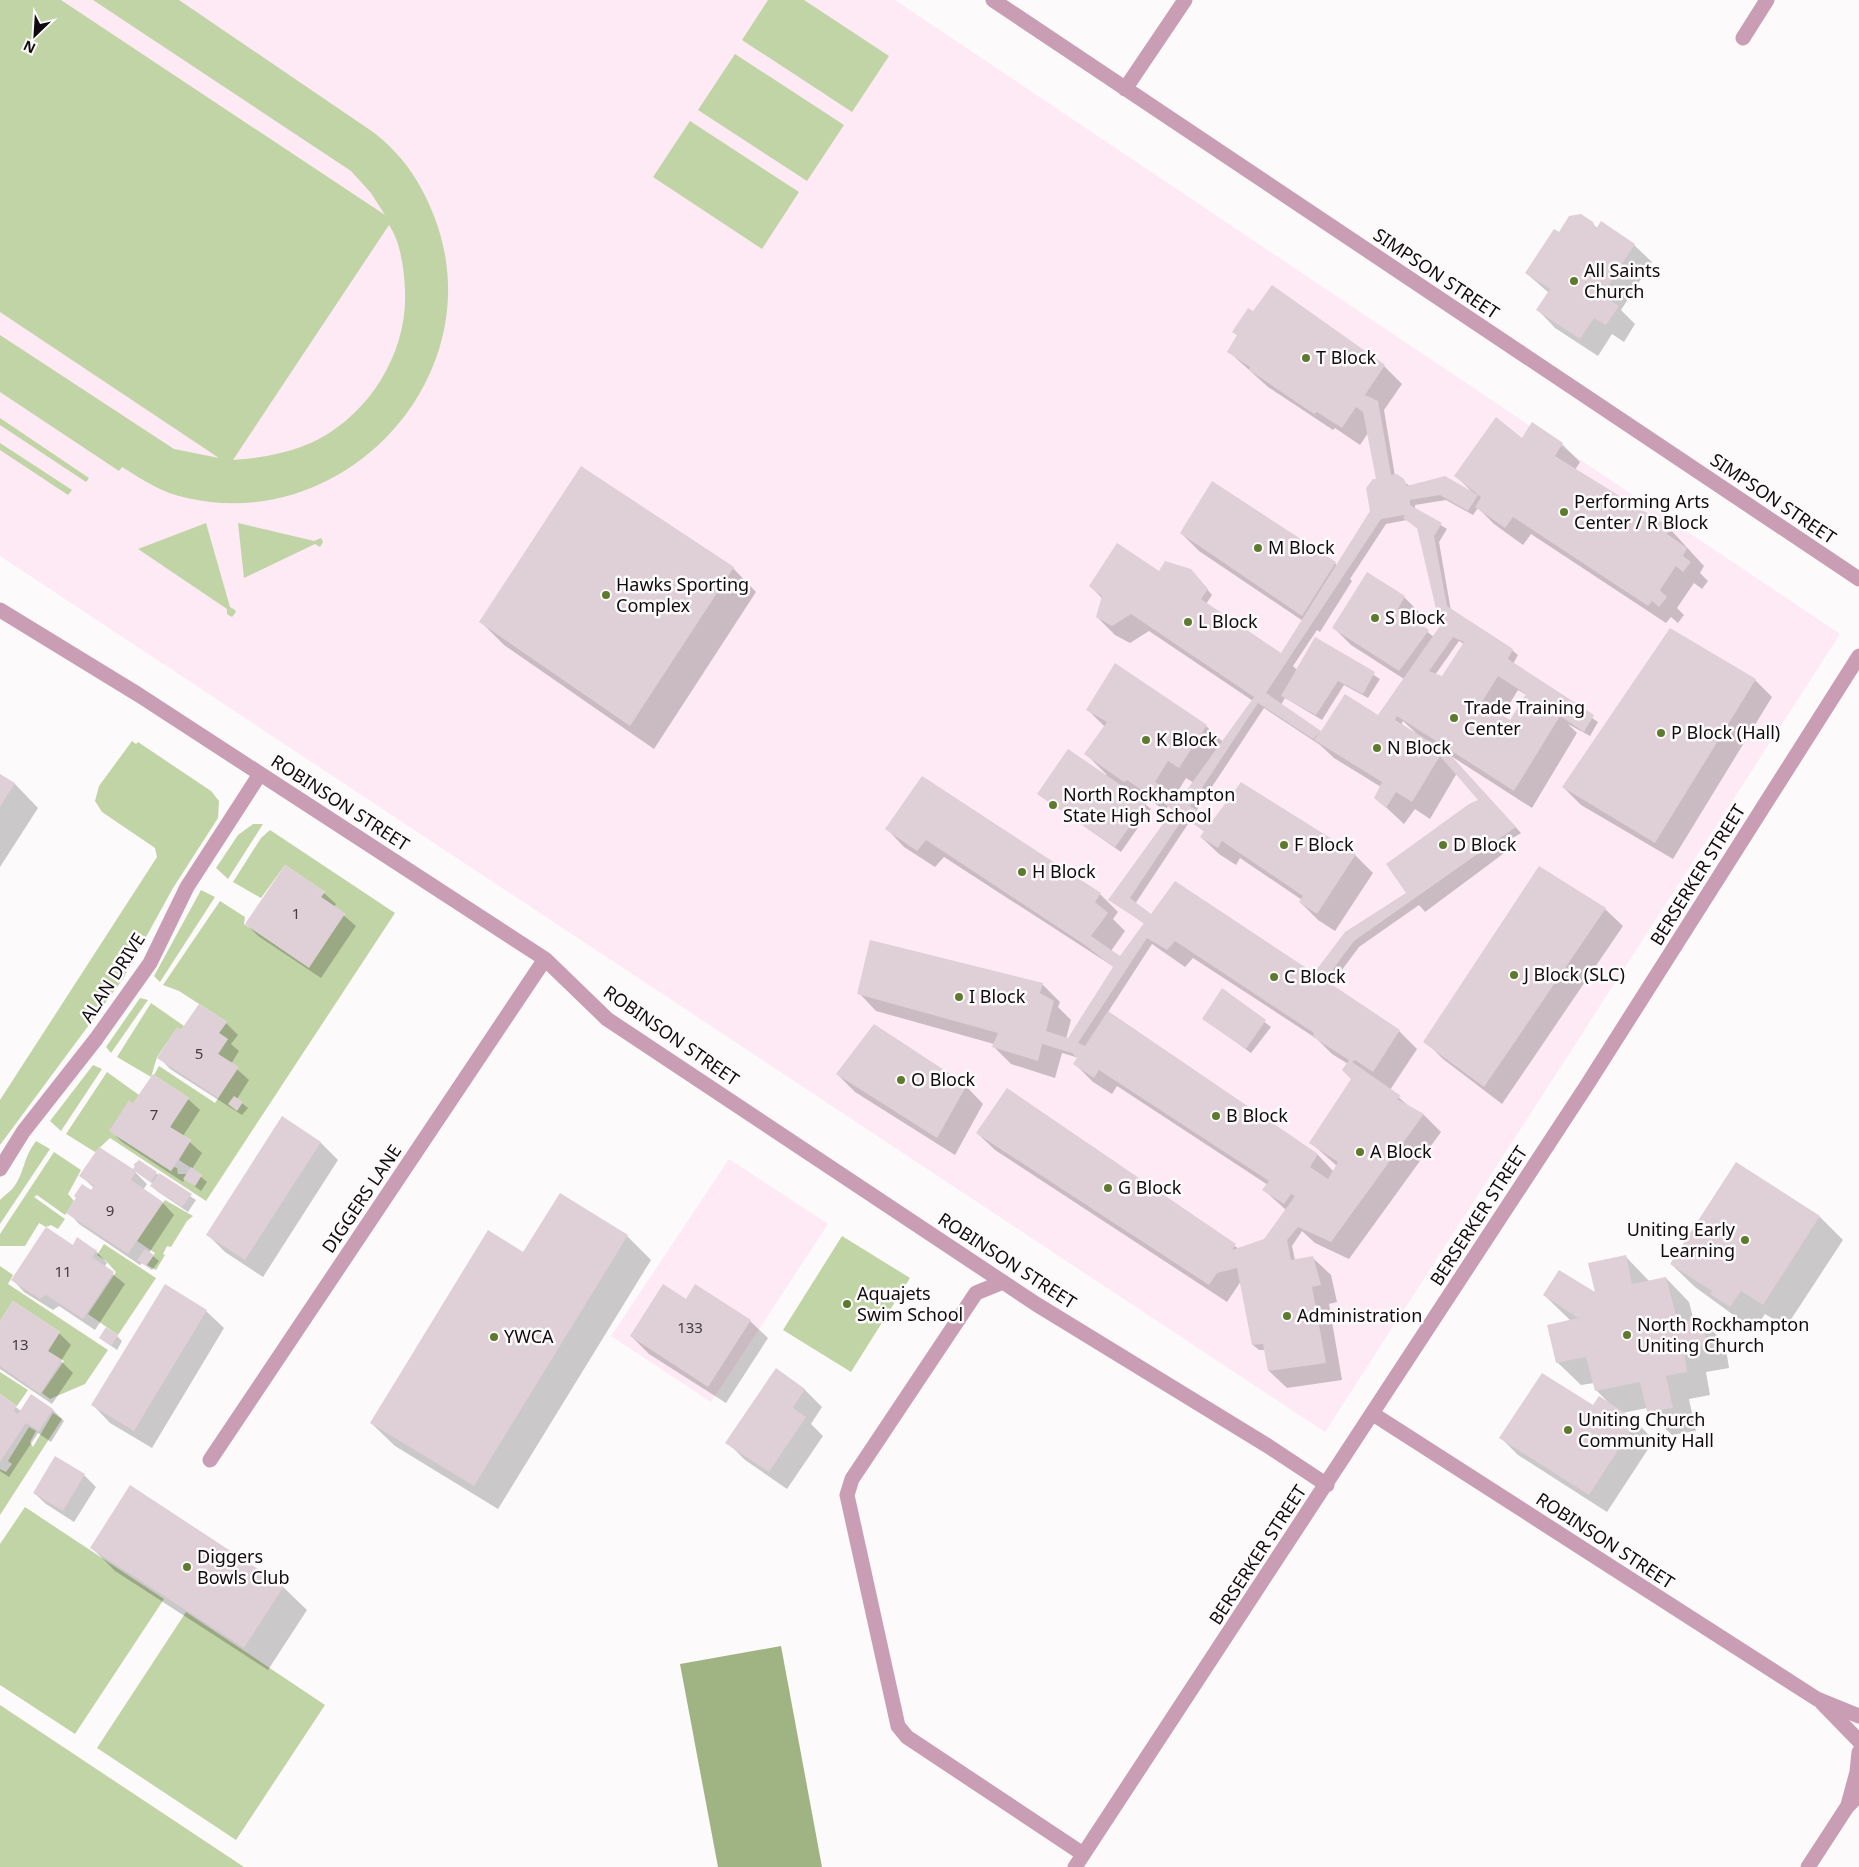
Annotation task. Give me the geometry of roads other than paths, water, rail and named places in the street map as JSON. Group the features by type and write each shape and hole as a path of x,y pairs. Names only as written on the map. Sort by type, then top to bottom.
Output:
{"street":[{"name":"SIMPSON STREET","path":"993,0 1859,579"},
{"path":"1125,89 1185,0"},
{"path":"1743,38 1767,0"},
{"name":"ROBINSON STREET","path":"0,610 139,695 545,959 607,1019 1003,1282 1268,1446 1327,1485"},
{"name":"BERSERKER STREET","path":"1075,1867 1327,1485 1582,1092 1859,656"},
{"name":"ALAN DRIVE","path":"0,1169 23,1132 96,1039 150,963 187,887 260,774"},
{"name":"DIGGERS LANE","path":"210,1460 545,959"},
{"path":"1003,1282 976,1292 852,1479 847,1495 898,1726 907,1737 1083,1854"},
{"name":"ROBINSON STREET","path":"1373,1414 1818,1699"},
{"path":"1818,1699 1859,1716"},
{"path":"1818,1699 1859,1740 1859,1747"},
{"path":"1848,1807 1857,1772 1859,1752"},
{"path":"1808,1867 1848,1807 1859,1795"}],"place":[{"name":"All Saints Church","path":"1574,281"},
{"name":"T Block","path":"1306,358"},
{"name":"Performing Arts Center / R Block","path":"1564,512"},
{"name":"M Block","path":"1258,548"},
{"name":"Hawks Sporting Complex","path":"606,595"},
{"name":"S Block","path":"1375,618"},
{"name":"L Block","path":"1188,622"},
{"name":"Trade Training Center","path":"1454,718"},
{"name":"P Block (Hall)","path":"1661,733"},
{"name":"K Block","path":"1146,740"},
{"name":"N Block","path":"1377,748"},
{"name":"North Rockhampton State High School","path":"1053,805"},
{"name":"F Block","path":"1284,845"},
{"name":"D Block","path":"1443,845"},
{"name":"H Block","path":"1022,872"},
{"name":"J Block (SLC)","path":"1514,975"},
{"name":"C Block","path":"1274,977"},
{"name":"I Block","path":"959,997"},
{"name":"O Block","path":"901,1080"},
{"name":"B Block","path":"1216,1116"},
{"name":"A Block","path":"1360,1152"},
{"name":"G Block","path":"1108,1188"},
{"name":"Uniting Early Learning","path":"1745,1240"},
{"name":"Aquajets Swim School","path":"847,1304"},
{"name":"Administration","path":"1287,1316"},
{"name":"North Rockhampton Uniting Church","path":"1627,1335"},
{"name":"YWCA","path":"494,1337"},
{"name":"Uniting Church Community Hall","path":"1568,1430"},
{"name":"Diggers Bowls Club","path":"187,1567"}]}
